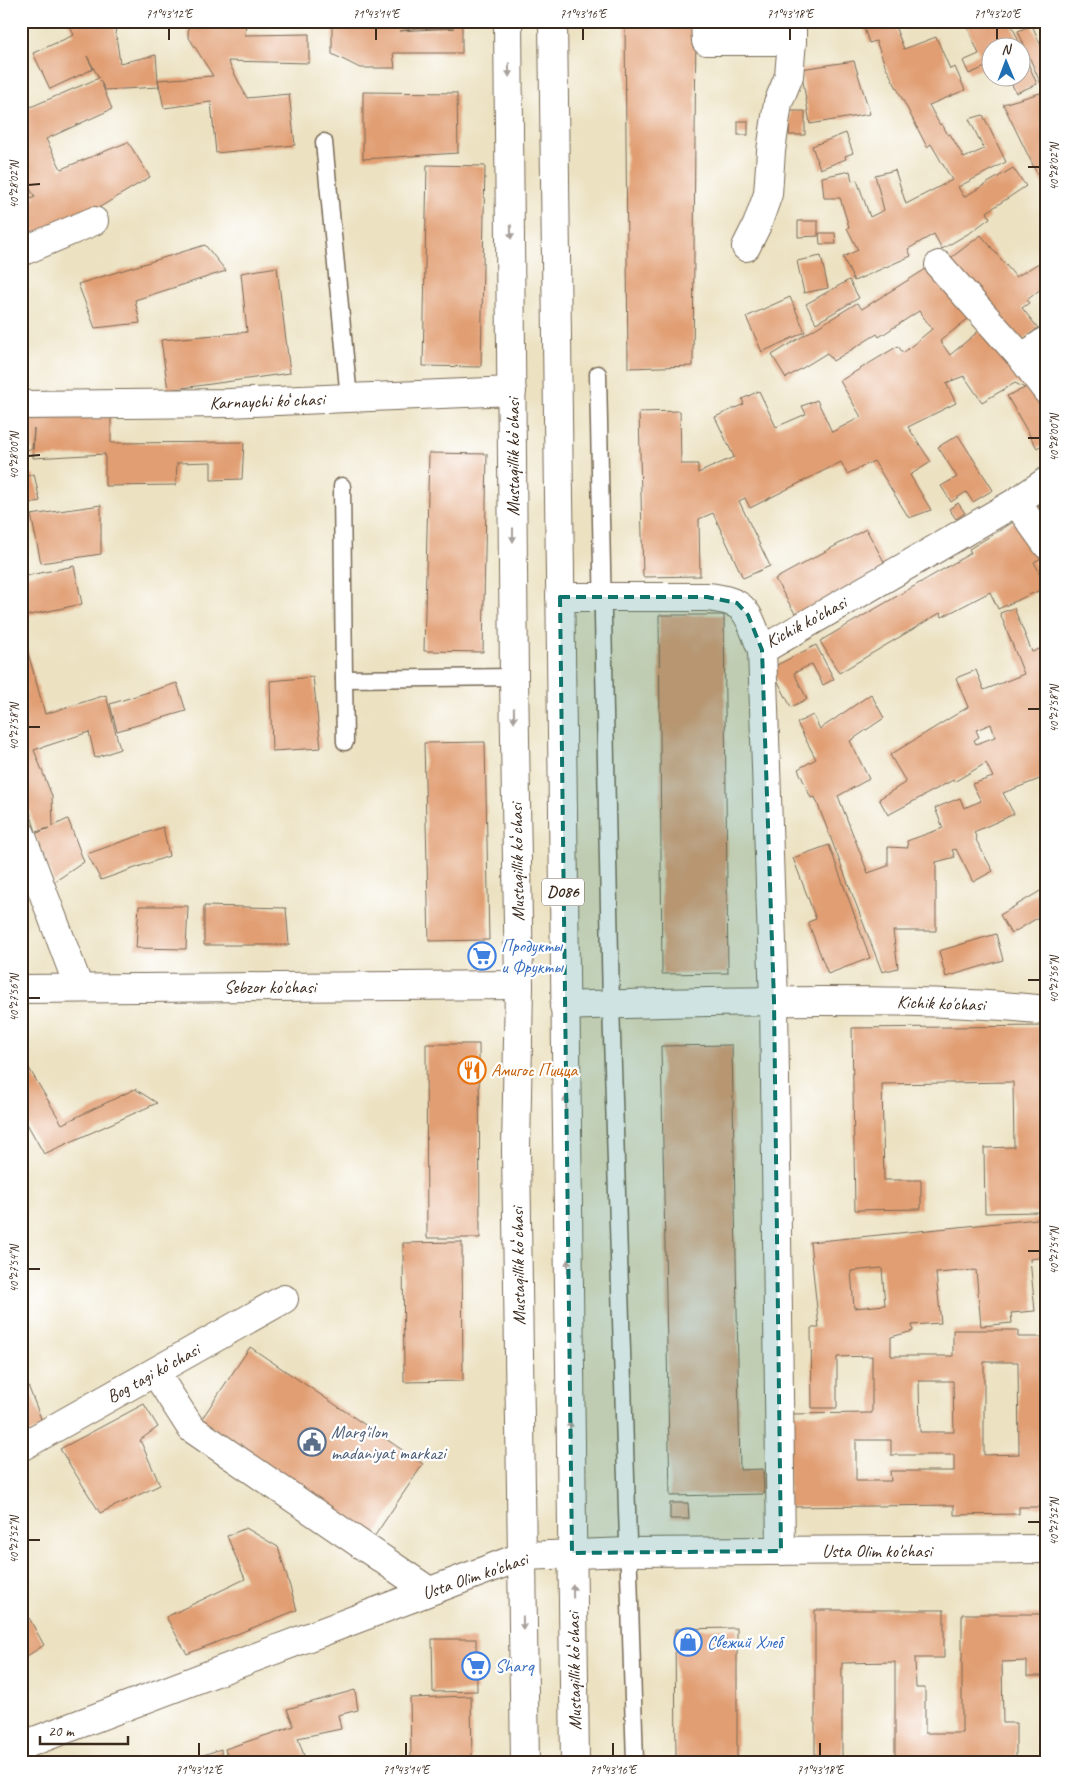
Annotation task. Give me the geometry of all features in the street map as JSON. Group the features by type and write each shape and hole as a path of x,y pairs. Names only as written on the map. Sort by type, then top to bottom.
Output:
{"street":[{"name":"Mustaqillik koʻchasi","path":"508,21 519,985 516,1150 525,1762"},
{"name":"Mustaqillik koʻchasi","path":"553,21 575,1762"},
{"path":"705,21 706,41 792,31 789,76 778,103 771,151 768,194 757,225 746,247"},
{"path":"21,252 94,221"},
{"path":"939,265 1022,358 1047,391"},
{"path":"1022,358 1047,340"},
{"name":"Karnaychi koʻchasi","path":"21,405 230,403 512,391"},
{"name":"Kichik ko'chasi","path":"560,597 707,597 730,600 743,608 748,615 762,650 1016,502 1047,481"},
{"path":"1016,502 1047,545"},
{"path":"762,650 774,1001 781,1551"},
{"path":"21,834 79,988"},
{"name":"Sebzor ko'chasi","path":"21,989 519,985"},
{"name":"Kichik ko'chasi","path":"564,1006 774,1001 917,1001 996,1004 1047,1010"},
{"name":"Bog tagi koʻchasi","path":"21,1447 284,1299"},
{"path":"155,1372 191,1428 429,1591"},
{"name":"Usta Olim ko'chasi","path":"21,1746 523,1556 628,1552 1047,1550"}],"lane":[{"path":"324,142 349,398"},
{"path":"598,374 611,1004 635,1762"},
{"path":"342,486 345,742"},
{"path":"344,679 514,677"}],"highlighted area":[{"path":"560,597 707,597 737,603 748,615 762,650 774,1001 781,1551 572,1553"}],"building":[{"path":"67,21 114,21 120,63 156,55 159,87 105,90 100,80 112,109 46,139 61,169 128,142 150,177 65,228 21,247 21,203 35,197 21,174 21,111 99,78 87,56 93,69 50,89 33,53 74,35"},
{"path":"189,21 246,21 245,35 309,34 309,63 228,61 247,98 289,94 295,145 216,153 211,102 164,108 158,80 213,76 188,36"},
{"path":"332,21 462,21 462,53 393,53 395,68 360,68 332,54","holes":["418,28 454,28 399,31"]},
{"path":"625,21 696,21 693,366 628,368"},
{"path":"883,21 893,21 904,49 936,37 950,69 955,67 965,90 929,105 940,125 942,124 948,135 950,134 964,158 984,149 969,119 983,115 1006,162 958,187 964,197 1013,168 1026,186 987,212 990,218 942,249 934,234 908,249 911,256 854,281 843,257 858,250 847,228 849,227 840,198 824,198 822,177 850,171 852,181 857,180 870,217 884,210 875,175 895,170 906,204 952,180 931,144 927,147 885,65 876,41 869,43 864,28"},
{"path":"1010,21 1017,38 980,38 980,69 969,74 963,61 979,54 965,22"},
{"path":"1032,25 1047,60 1047,88 1043,89 1030,59 1030,38 1021,38 1018,31"},
{"path":"854,61 870,114 810,124 801,69"},
{"path":"1030,68 1037,84 1030,87"},
{"path":"1014,88 1028,88 1016,93"},
{"path":"1047,91 1047,194 1003,104"},
{"path":"363,92 457,93 458,153 363,159"},
{"path":"790,111 805,111 805,135 789,135"},
{"path":"738,121 748,121 748,135 738,135"},
{"path":"846,133 853,153 845,156 846,159 820,169 812,146"},
{"path":"427,165 485,166 481,367 423,366"},
{"path":"798,221 818,221 818,236 798,237"},
{"path":"819,233 835,233 836,244 820,244"},
{"path":"981,235 1016,277 1047,258 1047,284 1027,300 1029,303 1022,308 1038,328 1018,344 948,260"},
{"path":"205,245 226,271 135,300 140,323 95,328 78,284"},
{"path":"821,256 828,288 804,293 797,261"},
{"path":"277,267 290,373 168,390 161,340 247,332 241,273"},
{"path":"929,267 969,318 940,341 950,355 981,329 1032,386 1047,412 1047,442 1037,448 1007,396 1025,388 1015,383 982,402 964,376 946,383 956,403 908,427 931,462 910,475 931,510 909,518 874,461 847,474 841,462 750,508 745,498 739,501 770,566 743,578 713,513 699,519 700,576 643,577 639,412 680,411 681,464 698,464 698,473 734,457 715,417 744,404 742,399 759,391 776,427 806,414 802,406 817,400 832,432 861,417 840,381 898,346 903,353 932,329 919,311 879,337 877,334 833,361 827,353 786,378 772,355 857,303 862,309"},
{"path":"849,280 859,298 816,323 806,304"},
{"path":"790,297 805,332 762,352 746,317"},
{"path":"21,417 111,417 111,443 244,442 242,479 211,480 211,462 177,463 176,485 105,486 105,454 33,458 34,428 32,449 21,450"},
{"path":"958,435 993,490 973,502 966,492 951,502 941,486 957,477 938,447"},
{"path":"429,453 487,454 483,652 424,651"},
{"path":"34,474 40,501 21,505 21,478"},
{"path":"1047,501 1047,533 1032,511"},
{"path":"958,503 965,513 956,519 949,509"},
{"path":"101,505 101,554 41,563 31,515"},
{"path":"1015,521 1043,557 1034,562 1047,587 998,609 990,592 942,617 940,613 839,673 820,641 971,553 969,549"},
{"path":"866,529 887,567 797,617 775,579"},
{"path":"74,566 82,604 21,617 21,577"},
{"path":"1014,608 1032,652 1047,646 1047,773 1044,774 1045,777 1003,793 1014,814 974,832 976,840 993,871 973,882 956,849 952,850 955,857 936,862 936,931 893,931 898,968 882,972 815,797 811,798 798,769 816,759 797,723 813,715 820,729 871,694 884,718 850,741 869,779 838,796 868,873 888,866 888,847 908,848 907,841 943,828 935,808 960,798 964,808 981,801 972,784 993,777 986,763 954,782 953,780 888,815 879,799 906,782 890,755 968,707 956,678 976,670 984,690 1024,674 1000,613","holes":["991,724 995,737 976,744 974,740 979,737 976,730"]},
{"path":"659,615 724,615 728,973 662,974"},
{"path":"22,631 45,714 106,695 120,749 95,758 89,732 34,750 52,796 53,826 68,819 84,862 54,882 35,834 49,828 36,832 21,782 21,722 27,720 21,721"},
{"path":"816,645 834,679 823,685 812,664 794,673 807,699 791,707 771,668"},
{"path":"313,677 321,748 272,751 270,681"},
{"path":"177,683 186,711 117,731 110,704"},
{"path":"485,742 489,940 429,941 424,743"},
{"path":"163,827 169,856 101,880 87,854"},
{"path":"829,845 870,958 828,974 808,922 816,919 793,858"},
{"path":"1047,887 1047,912 1011,934 1000,915"},
{"path":"139,906 188,906 186,949 136,948"},
{"path":"204,906 286,908 289,945 204,945"},
{"path":"996,934 1003,960 946,977 939,951"},
{"path":"1047,1026 1047,1100 1041,1100 1043,1212 985,1213 984,1148 1014,1147 1013,1082 882,1084 884,1180 921,1180 921,1209 855,1210 852,1028"},
{"path":"426,1044 479,1044 480,1238 427,1238"},
{"path":"732,1045 740,1470 763,1469 764,1494 670,1496 661,1046"},
{"path":"23,1058 62,1124 135,1089 157,1103 44,1154 21,1113 21,1059"},
{"path":"1047,1218 1047,1257 1030,1259 1035,1311 1011,1313 1012,1323 981,1326 976,1270 936,1273 941,1323 912,1325 913,1331 891,1337 891,1356 953,1356 953,1330 1018,1330 1018,1337 1047,1337 1047,1507 1019,1507 1019,1514 954,1515 954,1505 789,1507 788,1414 872,1413 872,1356 837,1357 837,1408 812,1408 811,1328 819,1328 810,1242","holes":["882,1268 885,1305 854,1308 851,1271","984,1362 1018,1362 1019,1454 984,1455","919,1381 953,1381 954,1432 920,1432","856,1440 891,1440 891,1455 954,1455 954,1471 890,1471 891,1481 856,1481"]},
{"path":"462,1242 463,1381 404,1382 403,1243"},
{"name":"Marg'ilon madaniyat markazi","path":"250,1347 423,1464 374,1537 201,1420"},
{"path":"27,1383 44,1426 21,1438 21,1386"},
{"path":"144,1404 158,1427 140,1440 160,1485 100,1513 60,1449"},
{"path":"670,1503 688,1503 689,1519 670,1519"},
{"path":"246,1528 278,1547 297,1610 187,1654 166,1617 245,1579 227,1536"},
{"path":"815,1610 944,1610 944,1658 915,1658 916,1688 925,1688 925,1733 962,1733 962,1614 1047,1614 1047,1676 1027,1676 1027,1661 1002,1662 1003,1723 1016,1723 1016,1762 895,1762 895,1662 842,1663 842,1762 815,1762"},
{"path":"29,1618 44,1645 21,1660 21,1622"},
{"path":"737,1628 737,1762 676,1762 675,1629"},
{"path":"432,1639 476,1639 477,1691 433,1692"},
{"path":"355,1690 358,1710 338,1715 341,1729 298,1738 306,1762 229,1762 225,1749 294,1726 287,1709"},
{"path":"471,1696 472,1762 411,1762 410,1698"},
{"path":"221,1749 222,1762 186,1762 186,1761"}],"place":[{"name":"Продукты и Фрукты","path":"482,956"},
{"name":"Амигос Пицца","path":"472,1070"},
{"name":"Marg'ilon madaniyat markazi","path":"312,1442"},
{"name":"Свежий Хлеб","path":"688,1642"},
{"name":"Sharq","path":"476,1666"}]}
